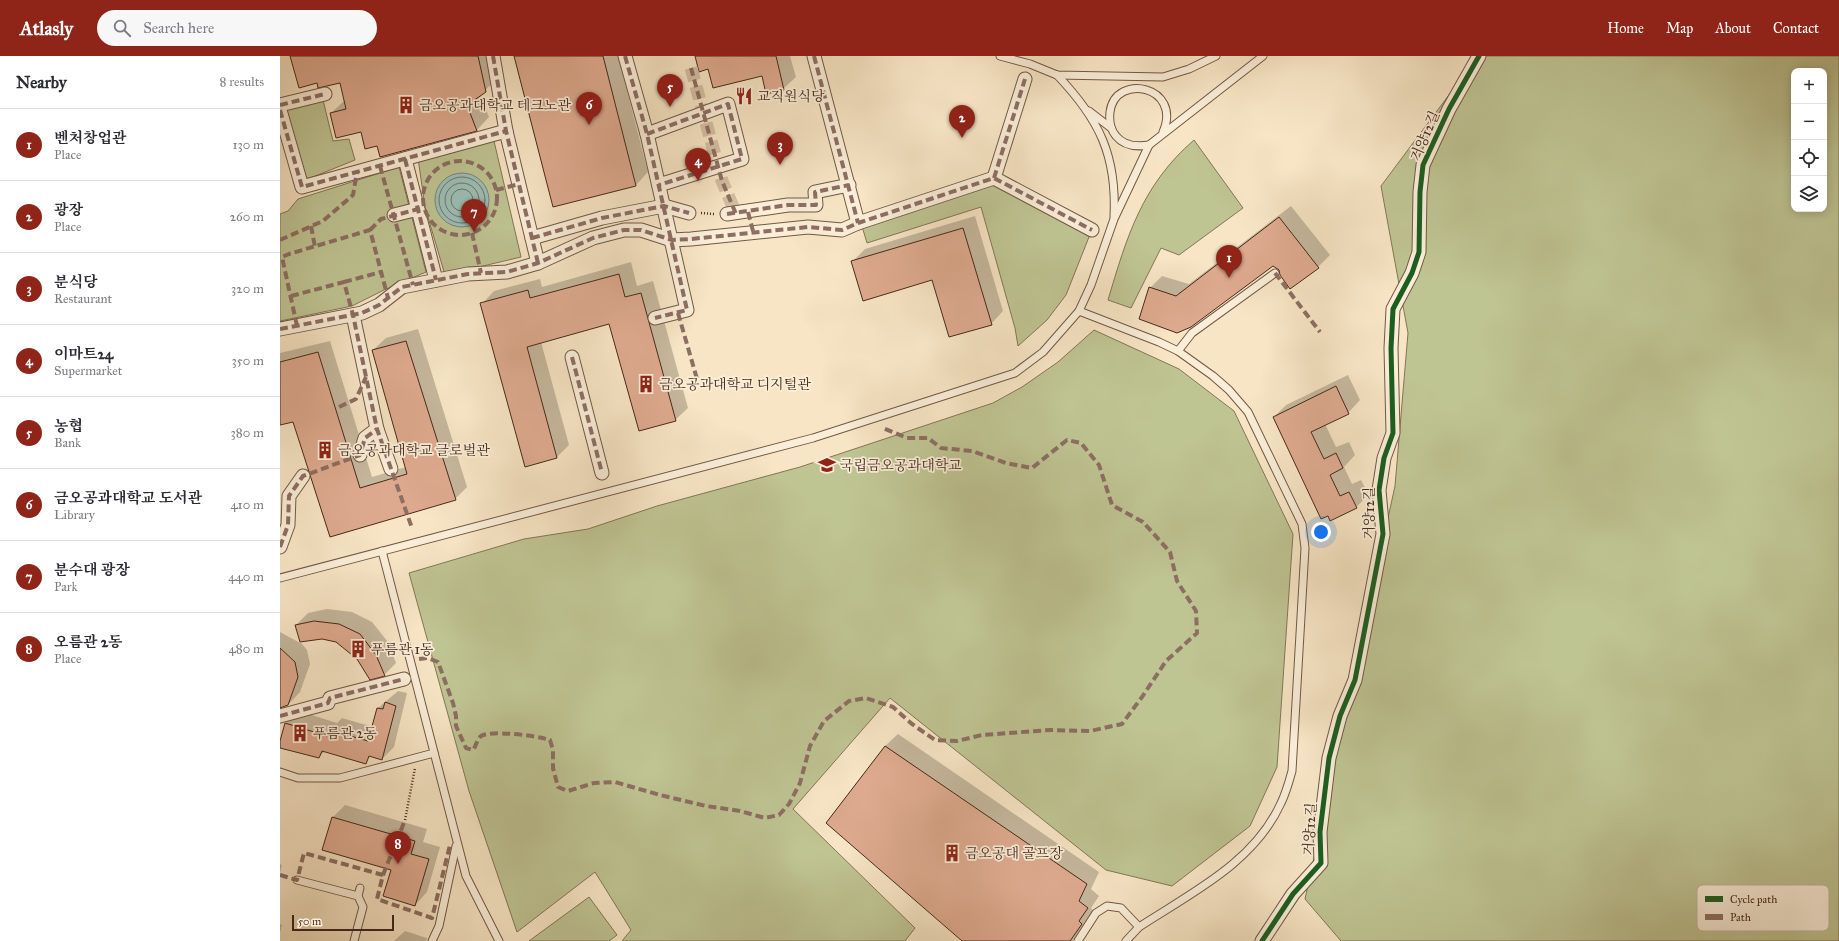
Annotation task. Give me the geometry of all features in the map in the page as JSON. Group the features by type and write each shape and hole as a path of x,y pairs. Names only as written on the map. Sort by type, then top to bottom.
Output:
{"street":[{"path":"493,56 506,131 538,263"},
{"path":"624,56 647,134 687,310 655,318"},
{"path":"814,56 858,223"},
{"name":"거양12길","path":"1262,941 1293,894 1321,863 1320,832 1329,758 1340,716 1355,680 1383,534 1379,490 1384,458 1393,432 1390,348 1393,309 1412,273 1419,252 1420,192 1423,165 1449,109 1479,56"},
{"path":"994,178 1025,79"},
{"path":"280,105 325,94"},
{"path":"647,134 728,104 742,159 659,185"},
{"path":"280,110 302,187 506,131"},
{"path":"405,159 436,280"},
{"path":"280,329 353,315 379,305 402,287 468,274 507,272 538,263 593,238 624,230 641,230 672,240 691,240 753,231 808,227 842,230 858,223 994,178 1092,230"},
{"path":"727,214 788,205 816,205 815,192 849,186"},
{"path":"532,238 602,218 664,206 689,213"},
{"path":"394,215 418,209"},
{"path":"748,212 753,231"},
{"path":"353,315 377,429 391,469"},
{"path":"572,357 602,473"},
{"path":"360,455 365,438 377,429"},
{"path":"280,547 288,525 289,496 303,476"},
{"path":"280,716 328,703 330,698 404,679"}],"lane":[{"path":"1000,56 1030,64 1057,76 1163,77"},
{"path":"1149,145 1132,146 1123,142 1116,136 1111,128 1109,119 1110,110 1114,102 1120,95 1163,77 1189,69 1216,56"},
{"path":"280,578 813,438 936,397 975,387 1015,373 1043,352 1079,311 1091,285 1114,219 1149,145 1163,132 1263,56"},
{"path":"1057,76 1084,107 1105,143 1112,170 1114,219"},
{"path":"1136,88 1154,92 1165,106 1167,124 1163,132"},
{"path":"1084,107 1111,128"},
{"path":"1178,351 1192,333 1275,273"},
{"path":"1079,311 1178,351 1213,376 1248,412 1302,524 1305,548 1292,771 1281,803 1262,835 1235,864 1139,927 1126,941"},
{"path":"382,551 466,876 500,941"},
{"path":"280,772 298,778 340,778 434,753"},
{"path":"432,941 439,926 457,844"},
{"path":"297,880 358,896"},
{"path":"354,941 363,907 358,896 360,888"},
{"path":"1078,941 1096,913 1107,906 1122,908 1139,927"}],"path":[{"path":"689,213 727,214"},
{"path":"405,820 418,758"}],"green space":[{"path":"1478,56 1839,56 1839,941 1341,941 1305,899 1395,486 1408,333 1381,186"},
{"path":"323,100 333,141 349,139 355,160 303,181 282,109"},
{"path":"1194,140 1243,208 1179,255 1161,248 1131,308 1108,300 1130,233 1149,194 1161,175 1176,157"},
{"path":"494,141 521,257 445,275 425,207 418,158"},
{"path":"399,167 426,272 352,306 280,321 280,214 288,211 298,199"},
{"path":"995,182 1088,233 1089,237 1066,295 1047,320 1018,346 1015,328 981,207 867,243 861,223"},
{"path":"1094,330 1179,369 1234,411 1293,534 1277,767 1250,826 1172,886 1106,870 890,698 793,809 915,928 905,941 622,941 631,930 595,872 517,932 469,791 409,573 524,539 588,529 657,506 800,467 993,403 1022,387 1058,362"},
{"path":"589,897 617,935 609,941 529,941"}],"water":[{"path":"462,173 472,175 481,181 487,190 489,200 487,210 481,219 472,225 462,227 452,225 443,219 437,210 435,200 437,190 443,181 452,175"}],"building":[{"name":"금오공과대학교 테크노관","path":"290,56 478,56 486,92 467,105 477,131 380,157 377,146 365,149 361,132 336,138 330,113 346,109 340,83 318,88 317,83 299,88"},
{"path":"514,56 603,56 636,186 553,207"},
{"path":"695,56 776,56 784,90 766,94 762,76 713,88 708,69 699,72"},
{"path":"1279,217 1319,268 1290,289 1280,275 1279,270 1273,266 1191,327 1177,333 1139,319 1149,287 1176,296"},
{"path":"963,228 992,325 949,337 932,280 863,301 851,261"},
{"name":"금오공과대학교 디지털관","path":"619,274 625,297 641,293 676,421 639,431 609,324 527,347 557,458 525,467 480,303 528,290 530,298"},
{"name":"금오공과대학교 글로벌관","path":"406,341 456,500 330,537 293,422 280,425 280,362 318,352 360,488 407,474 372,350"},
{"path":"1336,386 1349,414 1311,432 1324,459 1336,453 1343,468 1330,475 1340,496 1349,492 1357,508 1330,521 1328,516 1321,519 1273,417"},
{"name":"푸름관 1동","path":"314,621 339,624 360,634 376,655 385,676 370,680 357,659 336,642 322,639 300,642 295,625"},
{"path":"280,648 295,662 298,677 288,705 280,708"},
{"name":"푸름관 2동","path":"385,702 396,706 382,760 369,756 366,764 322,751 319,758 280,748 280,741 285,723 327,736 329,730 368,741 377,708 383,709"},
{"name":"금오공대 골프장","path":"885,746 1087,884 1079,901 1088,908 1079,921 1082,924 1070,941 962,941 826,823"},
{"path":"332,817 415,841 411,854 429,859 415,906 383,896 391,870 322,850"}],"tunnel":[{"path":"691,68 722,181 736,214"}],"marked path":[{"path":"493,56 506,131 538,263"},
{"path":"625,56 647,134 687,310 655,318"},
{"path":"814,56 858,223"},
{"path":"691,68 722,181 736,214"},
{"path":"994,178 1025,79"},
{"path":"280,105 325,94"},
{"path":"647,134 728,104 742,159 659,185"},
{"path":"280,110 302,187 506,131"},
{"path":"405,159 436,280"},
{"path":"460,161 474,164 486,172 494,184 497,198 494,212 486,224 474,232 460,235 446,232 434,224 426,212 423,198 426,184 434,172 446,164 460,161"},
{"path":"380,166 413,285"},
{"path":"280,240 323,221 353,195 357,172"},
{"path":"280,329 362,313 379,305 402,287 468,274 507,272 538,263 593,238 624,230 641,230 672,240 808,227 842,230 858,223 994,178 1092,230"},
{"path":"496,190 519,184"},
{"path":"727,214 788,205 816,205 815,192 849,185"},
{"path":"532,238 602,218 664,206 689,213"},
{"path":"370,230 381,219 422,208"},
{"path":"748,212 753,231"},
{"path":"311,226 315,247"},
{"path":"297,326 282,257 289,254 370,230 388,298"},
{"path":"472,233 481,273"},
{"path":"344,282 381,272"},
{"path":"1275,273 1320,332"},
{"path":"291,296 344,282 353,315 377,429 412,528"},
{"path":"678,313 697,379"},
{"path":"572,357 602,473"},
{"path":"339,407 356,399 366,377"},
{"path":"419,659 428,658 438,662 453,703 456,716 456,726 466,748 473,750 480,737 492,734 502,733 544,738 550,740 553,750 553,768 558,787 568,791 594,783 615,782 660,795 706,806 740,811 765,818 779,815 789,804 800,783 810,746 824,721 849,701 866,698 893,707 912,724 935,740 957,741 982,735 1050,730 1090,731 1122,724 1166,661 1197,633 1196,611 1177,581 1170,552 1143,522 1112,505 1099,465 1081,443 1067,440 1032,468 1006,463 972,451 941,448 928,438 907,438 883,428"},
{"path":"280,547 288,525 289,496 303,476 360,455 365,438 377,429"},
{"path":"280,716 328,703 330,698 404,679"},
{"path":"383,875 405,820"},
{"path":"280,875 297,880 304,853 383,875 377,899 432,918 450,845"}],"cycle path":[{"path":"1262,941 1293,894 1321,863 1320,832 1329,758 1340,716 1355,680 1383,534 1379,490 1384,458 1393,433 1391,348 1393,309 1412,273 1419,252 1420,192 1423,165 1449,109 1479,56"}],"place":[{"name":"교직원식당","path":"744,96"},
{"name":"금오공과대학교 테크노관","path":"406,105"},
{"name":"농협","path":"670,107"},
{"name":"금오공과대학교 도서관","path":"589,125"},
{"name":"광장","path":"962,138"},
{"name":"분식당","path":"780,165"},
{"name":"이마트24","path":"698,181"},
{"name":"분수대 광장","path":"474,232"},
{"name":"벤처창업관","path":"1229,278"},
{"name":"금오공과대학교 디지털관","path":"646,384"},
{"name":"금오공과대학교 글로벌관","path":"325,450"},
{"name":"국립금오공과대학교","path":"827,465"},
{"name":"푸름관 1동","path":"358,649"},
{"name":"푸름관 2동","path":"300,733"},
{"name":"금오공대 골프장","path":"952,853"},
{"name":"오름관 2동","path":"398,864"}]}
